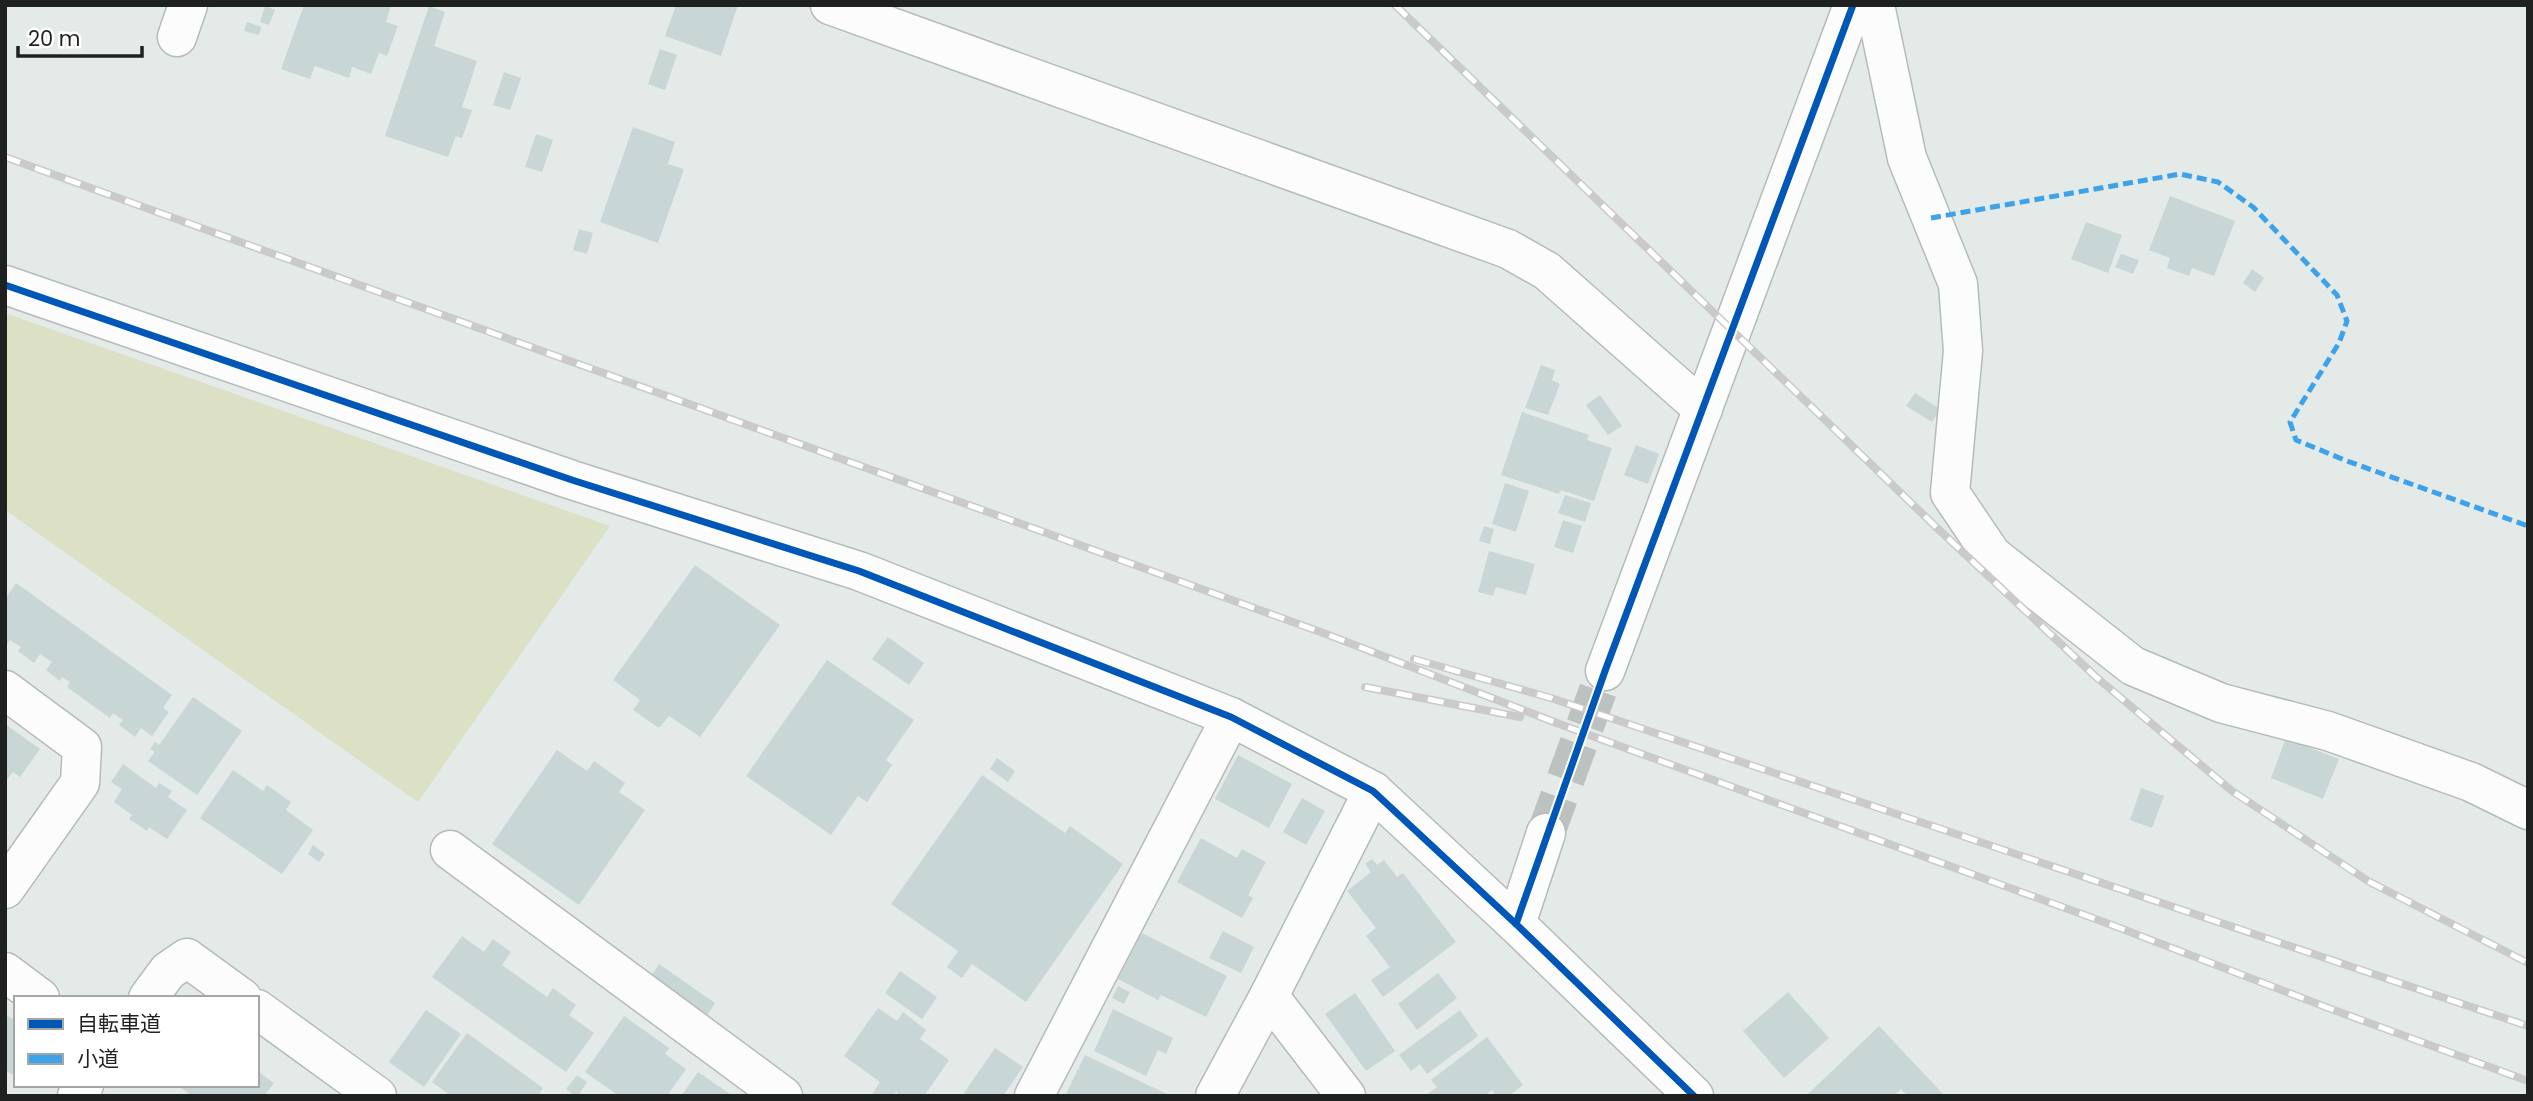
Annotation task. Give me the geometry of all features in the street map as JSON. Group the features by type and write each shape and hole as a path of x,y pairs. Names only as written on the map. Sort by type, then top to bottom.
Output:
{"street":[{"path":"830,5 1508,249 1547,271 1703,409"},
{"path":"1605,671 1853,5"},
{"path":"1875,5 1907,158 1958,284 1963,351 1950,494 1992,555 2133,666 2221,703 2328,731 2471,782 2528,810"},
{"path":"5,285 572,480 859,571 1231,717 1373,791 1516,923 1694,1096"},
{"path":"5,690 82,747 79,783 5,889"},
{"path":"1034,1096 1231,717"},
{"path":"1215,1096 1373,791"},
{"path":"1516,923 1546,833"},
{"path":"450,850 783,1096"},
{"path":"149,996 168,971 187,958 239,996"},
{"path":"5,972 37,996"},
{"path":"1269,996 1346,1096"},
{"path":"259,1010 377,1096"}],"green space":[{"path":"5,313 610,526 418,802 5,510"}],"building":[{"path":"304,5 391,5 386,22 398,26 387,56 379,53 371,74 352,67 349,78 315,66 310,79 281,69"},
{"path":"676,5 738,5 721,56 665,36"},
{"path":"265,6 275,10 269,25 260,22"},
{"path":"429,6 445,12 434,46 477,61 462,107 472,110 462,138 456,136 448,157 385,136"},
{"path":"247,22 261,27 259,35 244,31"},
{"path":"660,49 677,55 665,90 648,84"},
{"path":"504,72 521,78 510,110 493,105"},
{"path":"633,127 675,142 668,164 684,169 658,243 600,222"},
{"path":"536,134 553,140 542,172 525,167"},
{"path":"2170,196 2235,221 2214,276 2192,268 2189,276 2167,268 2170,258 2149,250"},
{"path":"2086,222 2122,235 2108,273 2071,259"},
{"path":"579,229 593,233 587,254 573,250"},
{"path":"2121,254 2139,260 2133,274 2115,267"},
{"path":"2252,269 2264,278 2255,292 2243,283"},
{"path":"1541,365 1555,370 1552,380 1560,384 1548,415 1525,408"},
{"path":"1915,393 1940,409 1932,422 1906,406"},
{"path":"1600,395 1622,426 1608,435 1586,405"},
{"path":"1522,412 1589,435 1587,440 1612,448 1594,501 1561,490 1559,494 1501,475"},
{"path":"1636,445 1659,454 1648,484 1624,475"},
{"path":"1505,483 1529,491 1516,532 1492,524"},
{"path":"1565,495 1591,503 1585,522 1558,513"},
{"path":"1563,520 1582,526 1573,553 1554,547"},
{"path":"1484,526 1494,529 1490,544 1479,541"},
{"path":"1489,551 1535,564 1526,595 1496,587 1493,596 1478,592"},
{"path":"695,565 780,625 700,737 669,716 659,728 633,710 640,700 613,680"},
{"path":"16,583 172,695 163,708 169,712 152,736 141,728 135,737 119,725 123,720 113,713 110,718 67,687 70,682 62,677 60,681 46,670 52,662 40,654 34,663 18,651 21,647 10,640 5,647 5,599"},
{"path":"888,637 924,663 909,685 872,659"},
{"path":"827,660 914,720 886,760 892,765 867,802 858,796 831,835 746,776"},
{"path":"193,697 242,731 197,795 148,761 155,752 150,749 155,742 159,745"},
{"path":"5,724 40,749 20,777 13,772 5,782"},
{"path":"2286,738 2339,759 2323,799 2271,778"},
{"path":"557,750 587,771 594,761 625,783 619,792 645,810 579,905 492,844"},
{"path":"1238,755 1292,784 1269,828 1215,799"},
{"path":"997,758 1015,771 1008,782 990,769"},
{"path":"123,764 156,788 159,783 172,791 168,797 187,810 167,839 149,827 147,831 129,819 132,815 114,802 122,789 111,782"},
{"path":"233,770 263,791 267,785 291,802 286,810 313,830 282,874 200,818"},
{"path":"982,775 1065,833 1070,826 1123,864 1026,1002 972,964 962,978 947,967 958,951 891,904"},
{"path":"2141,788 2164,796 2152,828 2130,820"},
{"path":"1302,798 1325,811 1306,845 1283,832"},
{"path":"1201,838 1237,858 1242,849 1266,862 1248,895 1253,898 1242,918 1177,882"},
{"path":"313,845 325,854 319,862 308,854"},
{"path":"1372,859 1377,865 1384,860 1397,877 1403,873 1456,942 1383,997 1371,980 1390,967 1366,936 1376,928 1347,891 1371,872 1365,864"},
{"path":"1223,931 1254,947 1241,973 1209,958"},
{"path":"1142,933 1227,976 1206,1017 1161,995 1158,1000 1118,979"},
{"path":"462,936 484,952 493,939 511,952 502,965 547,997 553,988 576,1005 569,1015 594,1033 566,1072 432,977"},
{"path":"659,964 715,1003 706,1017 650,978"},
{"path":"900,971 937,997 922,1019 885,993"},
{"path":"1438,973 1457,998 1417,1030 1398,1004"},
{"path":"1118,986 1130,992 1124,1004 1112,998"},
{"path":"1788,992 1829,1038 1784,1078 1743,1031"},
{"path":"1355,993 1395,1051 1366,1071 1325,1014"},
{"path":"878,1008 897,1021 903,1012 926,1030 920,1039 949,1060 924,1096 900,1096 896,1092 893,1096 871,1096 880,1082 844,1056"},
{"path":"1113,1009 1173,1038 1166,1054 1158,1050 1146,1076 1094,1051"},
{"path":"426,1010 461,1034 424,1087 389,1062"},
{"path":"1460,1010 1478,1036 1427,1074 1420,1064 1411,1071 1399,1055"},
{"path":"8,1016 14,1020 14,1076 5,1070 5,1020"},
{"path":"624,1016 669,1048 665,1054 686,1069 667,1096 619,1096 585,1072"},
{"path":"1879,1026 1945,1096 1908,1096 1901,1089 1894,1096 1806,1096"},
{"path":"467,1033 543,1088 538,1096 451,1096 432,1082"},
{"path":"1487,1037 1523,1085 1509,1096 1496,1096 1492,1090 1484,1096 1425,1096 1437,1087 1431,1080"},
{"path":"995,1048 1023,1067 1003,1096 969,1096 964,1093"},
{"path":"1085,1055 1171,1096 1065,1096"},
{"path":"259,1072 274,1083 264,1096 192,1096 180,1087 259,1087"},
{"path":"698,1072 733,1096 681,1096"},
{"path":"577,1075 587,1082 578,1096 575,1096 566,1089"}],"tunnel":[{"path":"1546,833 1605,671"}],"railway":[{"path":"1395,5 1936,527 2096,677 2232,791 2368,881 2528,963"},
{"path":"5,157 1326,634 1562,725 2112,925 2528,1081"},
{"path":"1414,659 1551,698 2528,1026"},
{"path":"1365,687 1520,717"}],"marked path":[{"path":"1931,218 2180,174 2218,182 2253,207 2337,295 2347,321 2339,343 2290,422 2296,440 2528,526"}],"cycle path":[{"path":"1516,924 1605,671 1853,5"},
{"path":"5,285 572,480 859,571 1231,717 1373,791 1694,1096"}]}
